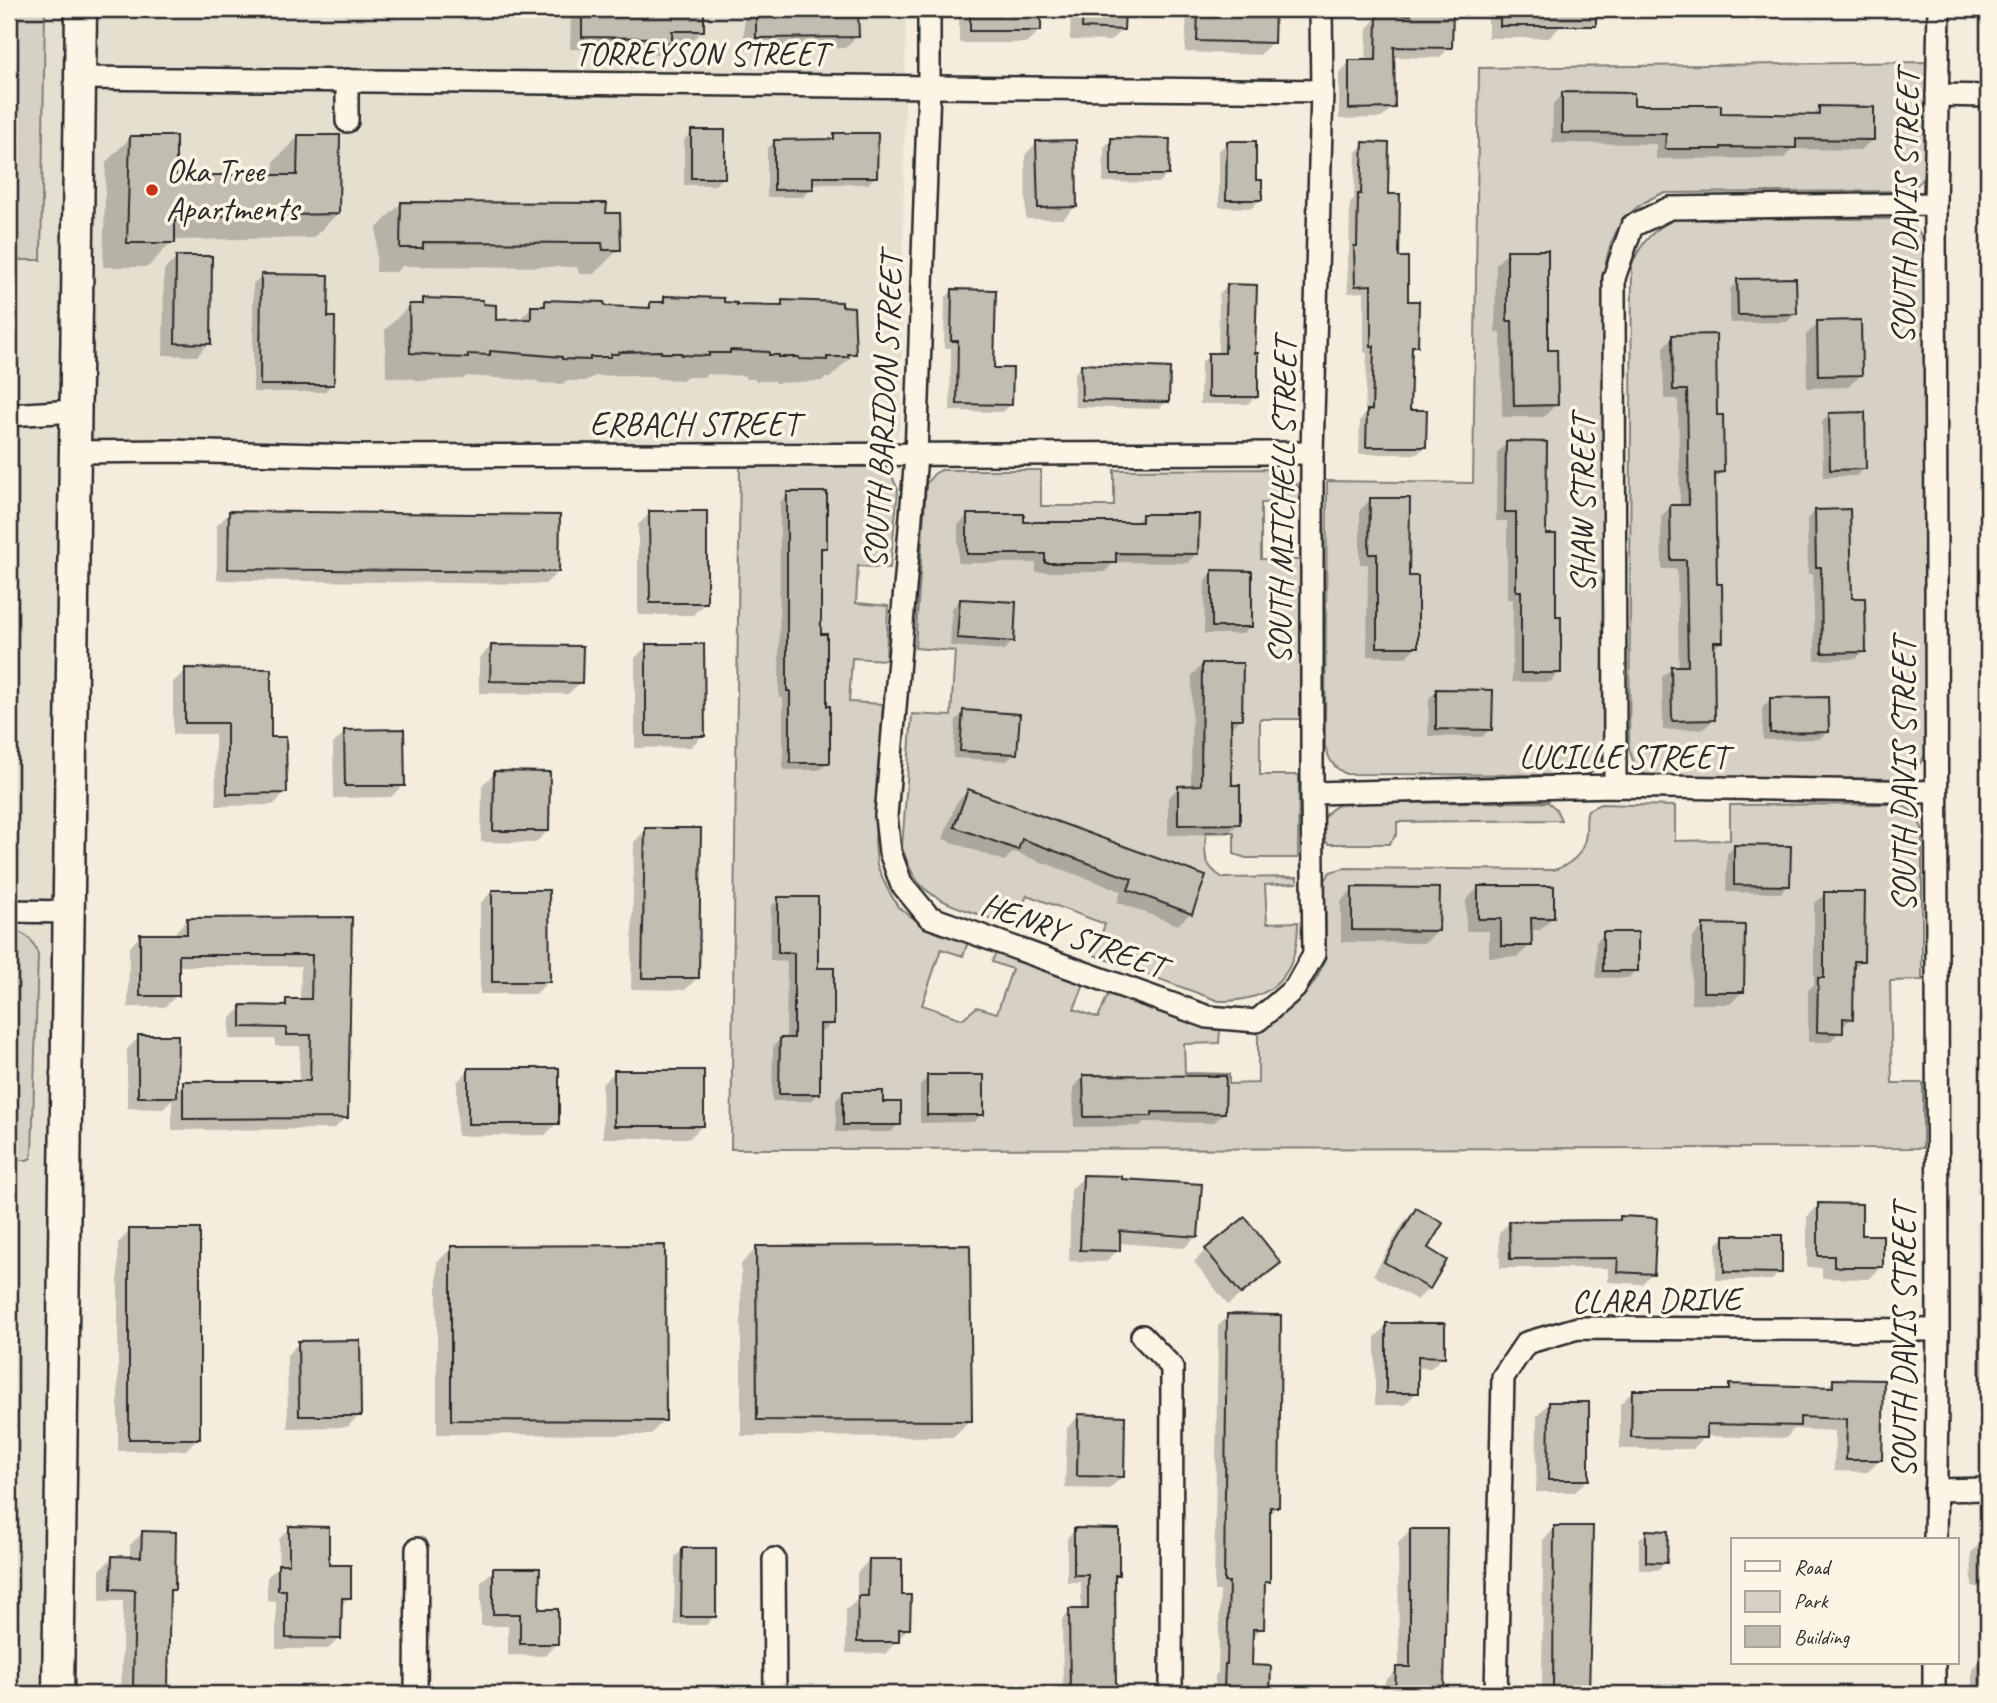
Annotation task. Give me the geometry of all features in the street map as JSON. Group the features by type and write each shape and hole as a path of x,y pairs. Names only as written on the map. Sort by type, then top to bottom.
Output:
{"street":[{"path":"58,1694 81,9"},
{"name":"SOUTH BARIDON STREET","path":"886,816 916,456 929,87 929,9"},
{"name":"SOUTH MITCHELL STREET","path":"1295,988 1314,954 1311,793 1312,453 1322,90 1321,9"},
{"name":"SOUTH DAVIS STREET","path":"1934,1538 1938,1330 1935,204 1939,9"},
{"name":"TORREYSON STREET","path":"80,78 1322,90"},
{"path":"347,80 347,121"},
{"path":"1937,95 1988,96"},
{"name":"SHAW STREET","path":"1615,786 1614,278 1632,226 1670,208 1935,204"},
{"path":"9,415 75,411"},
{"name":"ERBACH STREET","path":"75,452 185,451 356,456 1312,453"},
{"name":"LUCILLE STREET","path":"1311,793 1615,786 1935,792"},
{"name":"HENRY STREET","path":"886,816 890,852 901,883 929,917 1208,1017 1257,1021 1295,988"},
{"path":"9,911 69,912"},
{"name":"CLARA DRIVE","path":"1496,1694 1503,1377 1526,1343 1578,1328 1938,1330"},
{"path":"1142,1336 1172,1367 1171,1694"},
{"path":"1935,1490 1988,1489"},
{"path":"416,1694 417,1549"},
{"path":"774,1559 775,1694"},
{"path":"1934,1664 1934,1694"}],"shaded area":[{"path":"9,9 906,9 901,423 894,442 59,441 41,1694 9,1694"}],"green space":[{"path":"9,9 45,9 41,260 9,260"},
{"path":"1929,62 1926,173 1914,186 1903,191 1663,193 1630,213 1616,231 1605,268 1603,750 1602,759 1594,771 1586,775 1346,774 1338,769 1325,746 1327,481 1473,483 1479,68"},
{"path":"1678,218 1901,219 1919,232 1927,246 1925,754 1916,769 1900,779 1651,777 1636,766 1632,758 1629,748 1632,264 1650,236"},
{"path":"740,466 879,467 891,474 898,490 890,568 858,566 856,603 888,606 886,660 852,658 849,702 883,704 875,842 877,865 886,886 898,907 920,923 968,942 963,956 941,949 922,1005 962,1019 977,1007 997,1013 1012,969 992,962 996,952 1085,982 1074,1009 1098,1018 1109,992 1220,1030 1219,1043 1184,1044 1185,1073 1229,1074 1229,1084 1258,1083 1258,1028 1299,1000 1321,970 1326,940 1325,881 1330,872 1344,868 1554,870 1572,861 1580,852 1585,840 1588,810 1600,804 1675,806 1675,841 1730,840 1730,805 1902,804 1914,813 1922,828 1922,980 1890,981 1892,1083 1923,1083 1923,1148 731,1149"},
{"path":"1273,469 1294,481 1300,490 1302,502 1261,503 1261,559 1300,560 1300,719 1260,719 1260,775 1299,775 1298,858 1246,858 1234,854 1234,832 1206,832 1205,847 1208,864 1223,878 1297,877 1297,883 1265,885 1267,923 1298,922 1293,957 1279,982 1254,997 1219,1001 1094,955 1105,924 1027,895 1015,926 950,904 927,891 913,875 902,848 912,714 951,716 955,651 915,648 926,484 934,474 941,470 1041,470 1041,506 1114,506 1114,470"},
{"path":"1548,802 1556,809 1561,820 1397,822 1397,834 1389,844 1329,844 1321,838 1325,816 1343,803"},
{"path":"9,930 28,937 38,955 32,1153 27,1160 9,1160"}],"building":[{"path":"582,9 704,9 704,31 672,31 672,43 650,43 651,38 582,37"},
{"path":"756,9 858,9 859,37 756,38"},
{"path":"970,9 1041,9 1041,31 970,31"},
{"path":"1083,9 1125,9 1124,30 1082,28"},
{"path":"1198,9 1275,9 1274,43 1197,41"},
{"path":"1411,9 1453,9 1452,48 1394,47 1395,108 1349,109 1349,60 1376,60 1377,15 1411,15"},
{"path":"1500,9 1596,9 1596,26 1500,26"},
{"path":"1562,92 1634,93 1634,105 1721,105 1721,113 1819,115 1819,106 1874,107 1874,140 1796,139 1796,148 1665,149 1666,134 1562,133"},
{"path":"691,130 725,130 725,178 691,178"},
{"path":"834,133 878,133 877,177 813,177 813,189 774,190 774,140 834,139"},
{"path":"298,135 340,135 339,214 175,217 175,243 127,243 130,136 176,136 176,175 297,175"},
{"path":"1111,138 1170,139 1169,175 1111,175"},
{"path":"1076,140 1077,207 1038,208 1036,141"},
{"path":"1227,141 1256,141 1256,180 1262,180 1262,200 1226,200"},
{"path":"1363,142 1389,143 1388,194 1400,194 1399,257 1408,257 1408,301 1419,301 1418,346 1412,346 1410,410 1427,410 1426,447 1366,447 1367,410 1372,410 1374,346 1371,346 1371,285 1355,286 1354,246 1357,246"},
{"path":"401,202 607,203 606,213 620,213 621,250 603,250 602,243 423,242 423,248 400,248"},
{"path":"1507,250 1548,250 1548,350 1557,350 1558,405 1514,406 1512,321 1507,321"},
{"path":"176,256 212,256 211,344 175,343"},
{"path":"261,274 329,275 328,317 335,317 334,385 260,385"},
{"path":"1796,278 1797,314 1738,315 1737,279"},
{"path":"1227,284 1257,285 1255,353 1258,353 1258,397 1208,397 1208,353 1225,353"},
{"path":"952,289 996,290 994,368 1013,368 1012,405 957,404 958,341 951,341"},
{"path":"664,296 724,298 724,302 737,305 782,306 782,300 842,302 842,306 854,307 856,354 848,354 848,357 827,357 827,360 779,357 769,355 769,352 730,350 730,353 709,353 709,356 661,351 619,352 611,354 611,357 590,357 590,360 490,351 490,355 468,354 468,358 410,353 409,304 423,304 423,298 483,300 483,304 496,305 496,320 531,319 531,306 545,306 545,300 604,302 605,306 650,308 650,302 664,302"},
{"path":"1861,320 1862,375 1818,376 1817,321"},
{"path":"1716,334 1717,415 1723,415 1724,472 1715,473 1717,584 1722,584 1723,642 1714,642 1715,720 1672,721 1671,666 1688,666 1686,560 1671,560 1670,505 1689,505 1687,390 1673,390 1672,335"},
{"path":"1081,364 1170,368 1169,402 1082,400"},
{"path":"1865,412 1866,469 1830,470 1829,413"},
{"path":"1506,441 1547,442 1546,534 1556,534 1556,616 1561,616 1561,673 1521,673 1521,591 1516,591 1516,512 1505,512"},
{"path":"787,492 827,492 827,548 821,548 821,634 827,634 830,763 790,763 790,691 787,691"},
{"path":"1370,498 1410,498 1409,576 1418,576 1418,647 1377,647 1377,554 1369,554"},
{"path":"1850,509 1852,598 1865,598 1866,652 1822,653 1821,567 1816,567 1815,510"},
{"path":"229,511 560,515 559,572 228,569"},
{"path":"649,511 707,511 707,603 650,603"},
{"path":"967,514 1024,514 1024,522 1142,522 1142,514 1199,514 1198,554 1116,553 1116,563 1045,563 1045,554 967,554"},
{"path":"1212,570 1252,571 1252,627 1212,627"},
{"path":"960,599 1016,602 1014,642 957,638"},
{"path":"646,644 704,644 705,736 646,736"},
{"path":"491,645 583,646 582,683 490,681"},
{"path":"1202,663 1243,663 1242,719 1231,719 1232,785 1240,785 1240,824 1178,825 1178,786 1201,785"},
{"path":"185,668 271,669 271,737 286,737 287,793 227,794 227,723 185,723"},
{"path":"1436,689 1493,690 1492,730 1436,729"},
{"path":"1828,697 1829,732 1770,733 1770,698"},
{"path":"963,710 1020,714 1017,754 960,751"},
{"path":"404,729 405,786 345,786 344,730"},
{"path":"494,771 550,772 549,831 493,831"},
{"path":"968,789 1206,876 1192,914 1128,890 1132,879 1022,839 1018,850 954,827"},
{"path":"645,828 701,828 699,978 642,978"},
{"path":"1734,845 1791,846 1790,886 1734,885"},
{"path":"1478,886 1554,886 1554,918 1531,918 1532,946 1501,946 1501,919 1478,919"},
{"path":"1352,887 1440,888 1439,931 1352,930"},
{"path":"492,890 549,890 550,982 492,982"},
{"path":"1824,892 1865,892 1864,961 1854,961 1853,1019 1843,1018 1843,1033 1817,1032 1818,978 1824,978"},
{"path":"778,897 818,897 818,968 834,968 834,1024 820,1024 820,1094 779,1094 780,1038 794,1038 794,953 778,953"},
{"path":"352,917 348,1118 183,1119 183,1081 310,1081 311,1035 286,1035 286,1028 241,1027 241,1005 286,1006 286,999 311,999 312,955 179,955 179,996 140,996 140,934 187,934 187,918"},
{"path":"1703,924 1745,925 1744,992 1703,992"},
{"path":"1603,932 1638,932 1638,971 1603,971"},
{"path":"138,1035 178,1035 177,1097 138,1097"},
{"path":"468,1068 559,1068 559,1124 468,1124"},
{"path":"614,1070 704,1070 704,1126 614,1126"},
{"path":"927,1075 984,1075 984,1115 927,1115"},
{"path":"1083,1075 1226,1076 1225,1113 1152,1112 1152,1116 1084,1117"},
{"path":"843,1091 883,1091 883,1102 901,1102 901,1125 843,1125"},
{"path":"1083,1175 1202,1184 1198,1237 1120,1231 1120,1251 1080,1250"},
{"path":"1818,1203 1862,1204 1862,1235 1883,1235 1883,1267 1834,1267 1834,1256 1818,1256"},
{"path":"1416,1208 1443,1223 1428,1248 1447,1260 1430,1289 1384,1262"},
{"path":"1620,1216 1657,1218 1654,1274 1617,1272 1618,1258 1510,1259 1509,1221 1620,1220"},
{"path":"1245,1217 1281,1263 1241,1294 1205,1249"},
{"path":"129,1229 200,1229 200,1439 129,1439"},
{"path":"1724,1235 1782,1235 1782,1273 1724,1272"},
{"path":"665,1245 666,1421 451,1420 451,1246"},
{"path":"970,1245 972,1421 757,1420 756,1246"},
{"path":"1227,1314 1281,1315 1279,1507 1270,1507 1270,1582 1265,1582 1264,1629 1253,1629 1252,1665 1271,1666 1270,1694 1226,1694 1224,1688 1229,1582 1224,1582"},
{"path":"1386,1323 1445,1323 1445,1357 1418,1356 1418,1393 1386,1393"},
{"path":"360,1340 361,1416 299,1416 298,1341"},
{"path":"1833,1379 1884,1380 1882,1460 1846,1460 1847,1419 1800,1417 1800,1426 1707,1424 1707,1438 1631,1437 1632,1390 1729,1390 1729,1384 1833,1387"},
{"path":"1549,1402 1589,1402 1589,1480 1548,1480"},
{"path":"1078,1414 1125,1416 1124,1477 1077,1476"},
{"path":"289,1526 329,1527 329,1565 351,1565 351,1598 342,1598 341,1639 286,1638 286,1590 278,1590 278,1564 289,1564"},
{"path":"1554,1526 1593,1526 1589,1694 1553,1694"},
{"path":"1074,1528 1119,1529 1119,1575 1115,1575 1116,1694 1070,1694 1069,1609 1088,1609 1088,1575 1074,1575"},
{"path":"1410,1529 1447,1529 1444,1694 1395,1694 1396,1667 1410,1667"},
{"path":"1646,1530 1668,1531 1667,1563 1646,1562"},
{"path":"142,1531 176,1532 175,1590 170,1590 168,1687 133,1686 135,1590 111,1589 112,1556 141,1557"},
{"path":"682,1548 716,1548 716,1617 681,1617"},
{"path":"869,1559 902,1559 902,1595 911,1595 910,1629 899,1629 899,1642 857,1642 858,1596 868,1596"},
{"path":"493,1568 540,1568 539,1609 558,1609 558,1644 520,1644 520,1614 493,1614"}],"place":[{"name":"Oka Tree Apartments","path":"152,190"}]}
